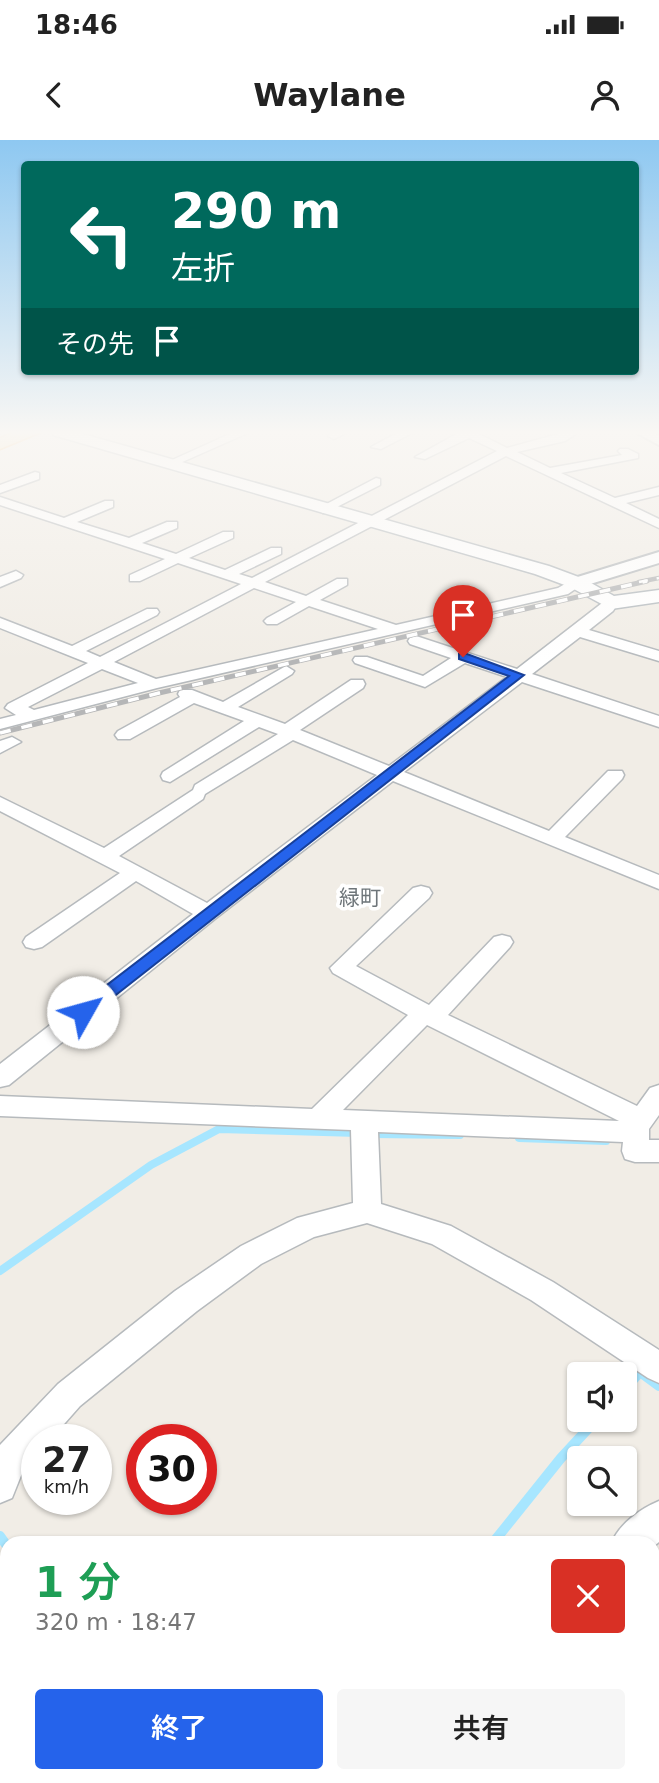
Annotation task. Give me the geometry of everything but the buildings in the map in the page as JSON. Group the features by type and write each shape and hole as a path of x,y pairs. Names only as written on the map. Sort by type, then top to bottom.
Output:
{"main road":[{"path":"323,509 542,570 577,583 611,603 659,596"}],"street":[{"path":"0,515 18,509"},
{"path":"22,509 397,630"},
{"path":"65,522 98,509"},
{"path":"34,716 14,708 396,509"},
{"path":"625,509 659,524"},
{"path":"129,543 172,525"},
{"path":"135,578 228,535"},
{"path":"225,575 276,551"},
{"path":"0,724 155,684 563,591 577,583 659,557"},
{"path":"0,583 16,576"},
{"path":"272,621 342,582"},
{"path":"0,1078 208,913 579,631 611,603"},
{"path":"72,652 152,612"},
{"path":"0,623 155,684"},
{"path":"579,631 659,656"},
{"path":"416,641 659,722"},
{"path":"361,660 425,682 463,657"},
{"path":"224,708 286,671"},
{"path":"105,856 357,684"},
{"path":"124,735 189,695 289,732 659,883"},
{"path":"170,776 258,720"},
{"path":"551,840 615,775"},
{"path":"0,803 105,856 208,913"},
{"path":"34,942 135,872"},
{"path":"421,893 341,968 639,1126"},
{"path":"317,1120 502,942"},
{"path":"659,1095 639,1126 635,1151 659,1150"},
{"path":"0,1106 365,1122 639,1126"},
{"path":"365,1122 367,1211"},
{"path":"4,1465 69,1395 186,1301 251,1255 307,1227 367,1211 441,1235 542,1291 659,1368"},
{"path":"638,1536 659,1518"}],"waterway":[{"path":"0,1271 151,1165 219,1129 358,1133"},
{"path":"373,1134 460,1135"},
{"path":"519,1138 606,1141"},
{"path":"637,1375 640,1372 659,1386"},
{"path":"498,1536 585,1432"}],"railway":[{"path":"639,582 659,578"},
{"path":"0,733 159,693 647,581"}],"district":[{"name":"緑町","path":"360,898"}],"route":[{"path":"83,1012 518,675 463,657"}]}
